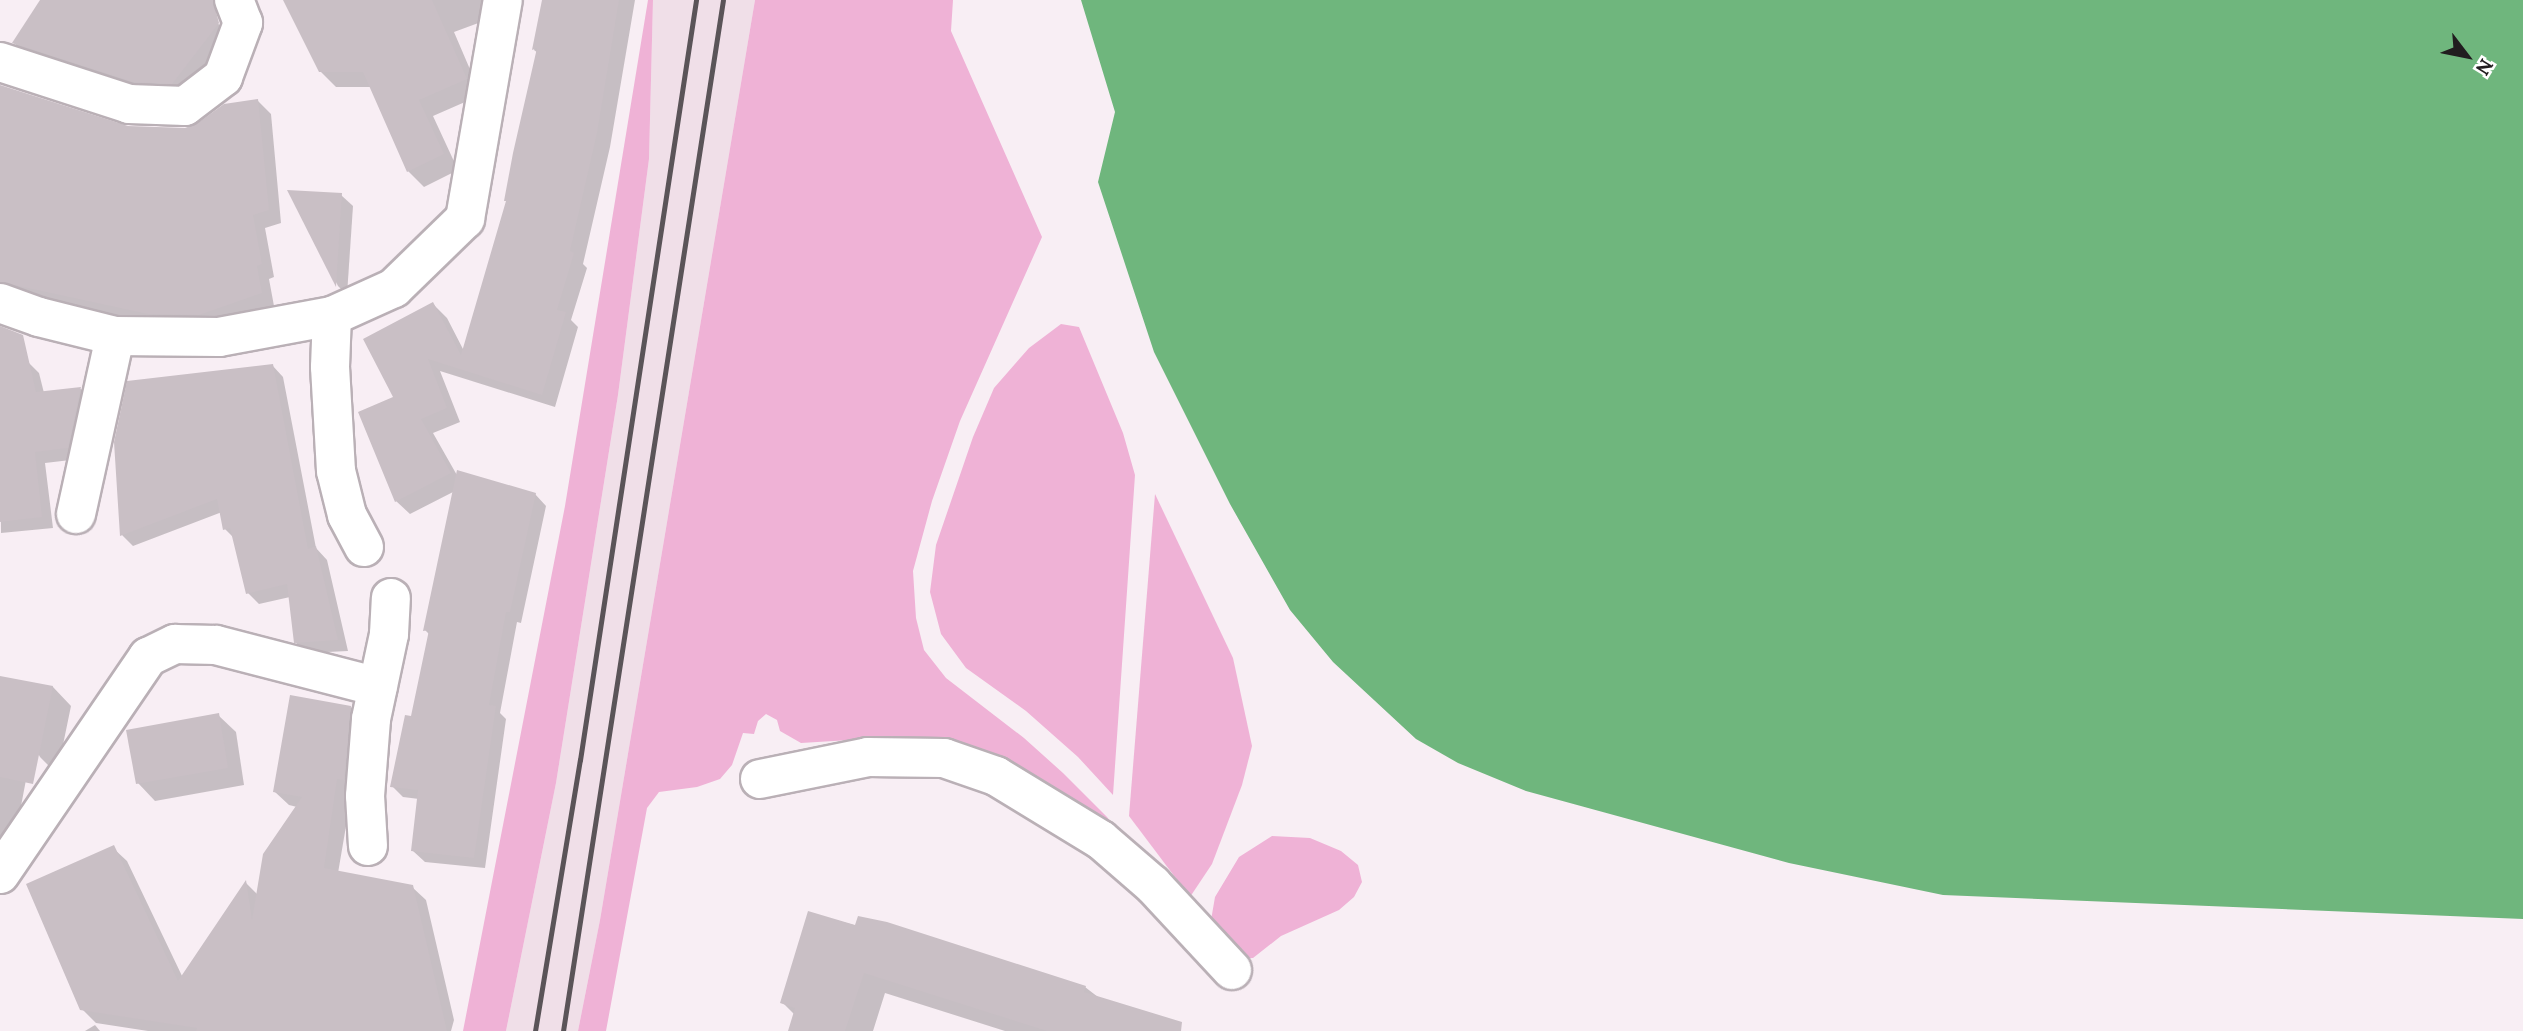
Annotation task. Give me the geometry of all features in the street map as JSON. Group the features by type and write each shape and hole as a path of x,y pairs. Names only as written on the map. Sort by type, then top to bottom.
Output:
{"lane":[{"path":"0,62 129,104 186,106 223,77 243,23 234,0"},
{"path":"0,303 39,317 115,336 219,337 332,316 394,288 465,219 503,0"},
{"path":"332,316 330,367 336,471 347,515 364,547"},
{"path":"76,514 115,336"},
{"path":"368,846 365,796 371,719 389,634 391,598"},
{"path":"0,874 148,657 175,644 216,645 378,687"},
{"path":"760,779 868,757 944,758 996,776 1101,840 1153,884 1232,970"}],"shaded area":[{"path":"648,0 653,0 649,159 618,395 556,783 506,1031 463,1031 565,506"},
{"path":"653,0 755,0 600,920 578,1031 506,1031 556,783 618,395 649,159"},
{"path":"755,0 953,0 951,31 1042,237 960,421 932,501 913,571 916,618 924,650 946,678 1024,738 1063,773 1107,817 1131,849 950,744 899,737 801,743 780,731 777,720 766,714 758,721 754,734 743,733 732,765 720,779 697,787 659,792 647,808 606,1031 578,1031 600,920"},
{"path":"1081,0 2523,0 2523,919 1943,895 1789,863 1526,791 1458,763 1416,739 1333,662 1290,610 1230,504 1154,352 1098,182 1115,112"},
{"path":"1061,324 1079,327 1123,433 1135,475 1113,795 1078,757 1026,711 966,668 941,634 930,592 936,545 973,437 994,388 1029,348"},
{"path":"1155,494 1233,658 1252,746 1242,785 1212,864 1190,897 1129,816"},
{"path":"1272,836 1310,838 1341,851 1358,865 1362,882 1354,897 1339,910 1281,936 1253,958 1240,958 1210,926 1215,897 1239,857"}],"building":[{"path":"40,0 213,0 219,23 172,84 133,82 12,43"},
{"path":"283,0 432,0 467,79 419,100 444,154 407,172 363,72 319,72"},
{"path":"542,0 619,0 597,133 570,251 574,253 557,310 566,312 542,395 428,359 447,408 421,419 451,473 395,502 358,412 393,397 363,339 433,302 461,355 506,201 513,153 537,48 532,50"},
{"path":"0,85 128,126 185,128 198,123 224,104 258,99 269,210 253,215 262,264 257,266 262,293 199,315 148,314 0,282"},
{"path":"287,190 342,193 336,287"},
{"path":"0,326 23,335 36,392 81,387 68,448 35,452 42,517 0,522"},
{"path":"273,364 308,549 316,546 338,640 294,643 287,584 246,594 230,528 223,530 217,499 120,536 114,442 127,381"},
{"path":"457,470 536,493 510,612 506,612 489,705 496,706 474,858 411,851 418,790 390,787 405,715 411,716 429,630 423,631"},
{"path":"0,676 53,686 33,784 0,777"},
{"path":"290,695 351,706 344,780 337,779 324,868 413,885 447,1031 196,1031 197,1028 80,1010 26,884 114,845 178,981 246,880 252,920 263,854 302,797 273,792"},
{"path":"219,713 228,768 136,784 126,730"},
{"path":"808,911 855,925 858,916 887,922 1086,986 1084,992 1182,1022 1181,1031 1047,1031 864,973 845,1031 788,1031 795,1008 780,1003"}],"railway":[{"path":"535,1031 580,760 696,0"},
{"path":"563,1031 723,0"}]}
